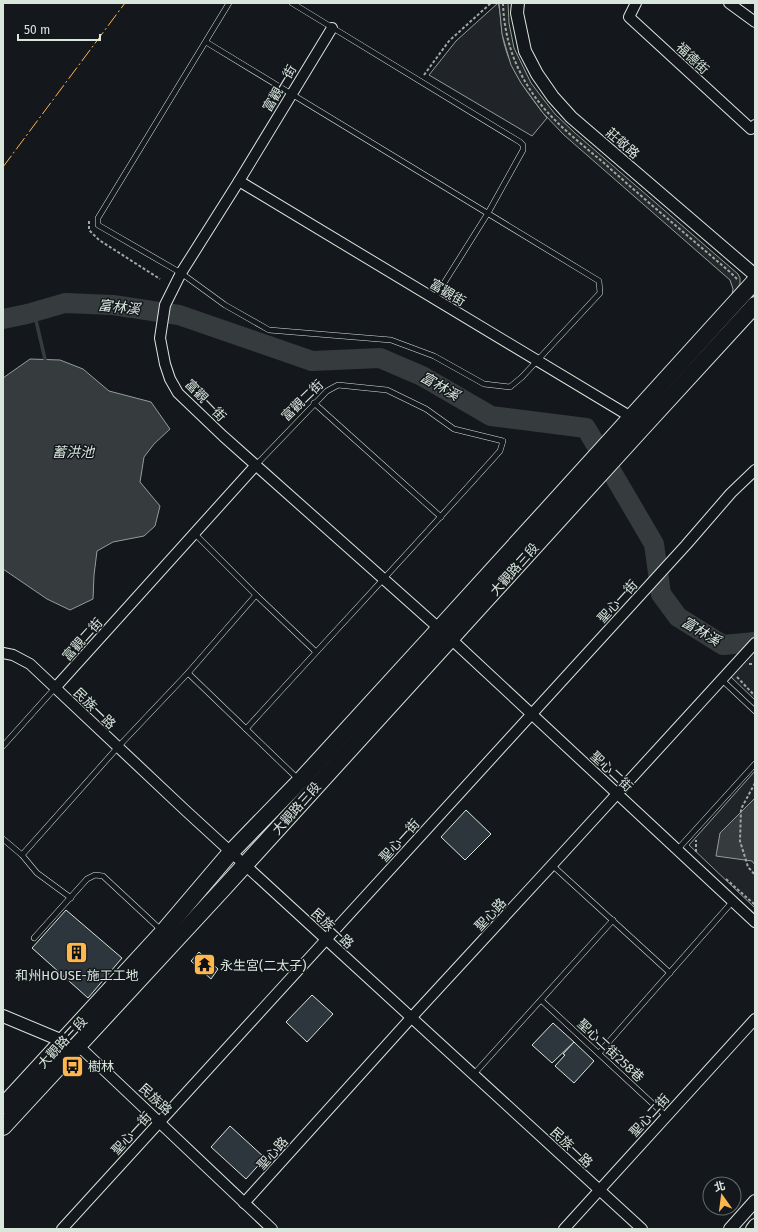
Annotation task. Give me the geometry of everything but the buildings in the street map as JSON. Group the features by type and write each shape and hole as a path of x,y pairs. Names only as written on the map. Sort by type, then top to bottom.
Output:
{"main road":[{"path":"638,421 714,327 755,281"},
{"path":"638,421 755,305"},
{"name":"大觀路三段","path":"3,1127 70,1044 168,937 245,864 445,634 638,421"},
{"name":"大觀路三段","path":"168,937 231,852 445,634"},
{"name":"大觀路三段","path":"3,1106 70,1044"}],"street":[{"name":"莊敬路","path":"518,3 517,13 525,51 537,74 553,97 571,117 755,275"},
{"name":"福德街","path":"636,3 629,17 753,127"},
{"path":"729,3 755,22"},
{"name":"富觀一街","path":"332,28 181,274 165,305 160,338 165,364 170,379 178,393 223,436 445,634"},
{"name":"富觀街","path":"239,181 638,421"},
{"name":"富觀二街","path":"55,688 256,465"},
{"name":"聖心一街","path":"62,1229 686,545 731,493 755,470"},
{"name":"聖心二街","path":"445,634 532,713 755,922"},
{"name":"聖心路","path":"244,1203 617,793 722,680 738,669 755,643"},
{"name":"民族一路","path":"3,653 13,655 30,664 326,940 642,1229"},
{"name":"民族路","path":"3,1016 84,1051 272,1229"},
{"name":"聖心二街","path":"564,1229 755,1019"},
{"path":"730,1229 755,1201"},
{"path":"752,1229 755,1225"}],"lane":[{"path":"206,42 599,281 600,293 538,361 510,387 484,384 434,356 391,340 269,330 224,305 181,274 98,225 98,218 229,3"},
{"path":"292,3 520,142 523,146 523,150 488,213 434,299"},
{"name":"富觀二街","path":"246,729 500,451 503,441 454,429 426,410 387,390 338,385 327,391 256,465"},
{"path":"314,404 441,517"},
{"path":"195,534 316,652"},
{"path":"22,855 118,747 188,673 256,595"},
{"path":"188,673 300,781"},
{"path":"722,680 755,711"},
{"name":"富觀二街","path":"3,746 55,688"},
{"path":"678,849 755,764"},
{"path":"3,838 22,855 37,873 71,898"},
{"path":"552,865 670,973"},
{"path":"34,938 87,879 95,875 103,876 168,937"},
{"path":"599,1053 733,902"},
{"path":"474,1074 613,920"},
{"name":"聖心二街258巷","path":"541,1000 666,1116"}],"path":[{"path":"419,80 449,41 491,3"},
{"path":"738,669 736,678 755,696"},
{"path":"755,783 741,809 740,841 748,867 755,875"},
{"path":"696,836 696,852"},
{"path":"725,879 755,905"}],"shaded area":[{"path":"498,3 503,38 511,64 527,91 547,118 532,136 429,75 456,41"},
{"path":"499,3 508,3 509,23 514,48 531,83 555,114 738,274 740,284 732,295 733,289 730,280 564,135 543,113 521,83 511,65 502,34"},
{"path":"755,651 755,700 731,677"},
{"path":"755,771 755,908 689,845"}],"water":[{"name":"蓄洪池","path":"30,359 60,360 83,369 109,391 151,402 170,429 154,444 144,457 140,482 160,506 155,526 144,536 113,542 97,551 93,599 70,610 47,599 3,569 3,378"},
{"path":"755,798 755,865 752,861 716,856 720,833"}],"waterway":[{"name":"富林溪","path":"3,319 65,303 113,305 179,315 312,361 380,358 422,376 491,416 586,428 654,544 661,594 678,617 723,645 755,642"},
{"path":"34,312 45,359"}],"power":[{"path":"3,167 125,3"}],"place":[{"name":"和州HOUSE-施工工地","path":"77,953"},
{"name":"永生宮(二太子)","path":"205,965"},
{"name":"樹林","path":"73,1066"}]}
